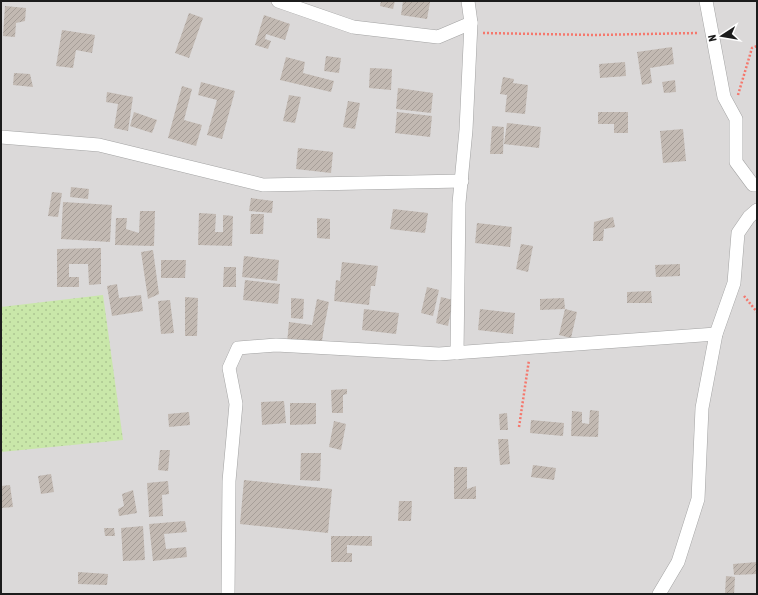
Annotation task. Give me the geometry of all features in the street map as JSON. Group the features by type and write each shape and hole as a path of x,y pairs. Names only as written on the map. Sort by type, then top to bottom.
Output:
{"street":[{"path":"278,1 353,27 438,37 471,28"},
{"path":"457,353 459,203 466,130 471,28 468,1"},
{"path":"706,1 724,97 736,119 736,162 753,185 757,185"},
{"path":"1,137 99,145 263,185 462,181"},
{"path":"660,594 678,562 698,499 702,408 716,334 734,283 738,233 749,217 757,210"},
{"path":"228,594 229,481 236,404 230,368 238,348 276,345 439,354 716,334"}],"path":[{"path":"471,28 594,35 712,33"},
{"path":"733,113 752,48 757,46"},
{"path":"519,427 531,348"}],"shaded area":[{"path":"1,1 757,1 757,594 1,594"}],"green space":[{"path":"103,295 123,440 1,452 1,307"}],"building":[{"path":"381,1 395,1 393,9 380,6"},
{"path":"403,1 430,2 427,19 401,15"},
{"path":"5,6 26,8 25,21 16,23 15,37 3,36"},
{"path":"189,13 203,18 189,58 175,53"},
{"path":"264,15 290,24 285,40 266,34 265,39 271,41 268,49 255,45"},
{"path":"62,30 95,35 92,53 76,50 73,68 56,66"},
{"path":"672,47 674,64 650,68 652,83 642,85 637,52"},
{"path":"326,56 341,58 339,73 324,71"},
{"path":"286,57 305,62 303,73 334,81 331,92 280,80"},
{"path":"625,62 626,76 600,78 599,64"},
{"path":"370,68 392,69 391,90 369,88"},
{"path":"14,73 30,74 33,87 13,85"},
{"path":"503,77 514,79 513,83 528,85 525,114 505,112 507,95 500,94"},
{"path":"675,80 676,92 664,93 662,82"},
{"path":"201,82 235,91 222,139 207,135 217,100 198,95"},
{"path":"182,86 192,89 184,120 202,125 196,146 168,138"},
{"path":"398,88 433,93 431,113 396,109"},
{"path":"107,92 133,97 128,131 114,128 118,104 106,102"},
{"path":"289,95 301,97 295,123 283,121"},
{"path":"348,101 360,103 355,129 343,127"},
{"path":"134,112 157,120 152,133 130,126"},
{"path":"397,112 432,116 430,137 395,133"},
{"path":"598,112 628,112 628,133 614,133 614,124 598,124"},
{"path":"507,123 541,127 539,148 504,144"},
{"path":"492,126 504,127 503,154 490,154"},
{"path":"683,129 686,161 663,163 660,131"},
{"path":"298,148 333,152 331,173 296,169"},
{"path":"71,187 89,189 88,199 70,197"},
{"path":"52,192 62,193 58,217 48,216"},
{"path":"251,198 273,201 272,213 249,211"},
{"path":"63,202 112,205 110,242 61,239"},
{"path":"393,209 428,213 425,233 390,229"},
{"path":"140,211 155,211 154,246 115,245 116,218 127,218 126,229 139,233"},
{"path":"199,213 216,214 215,232 223,232 223,215 233,216 232,246 198,245"},
{"path":"251,214 264,214 263,234 250,234"},
{"path":"613,217 615,227 604,229 603,241 593,241 594,222"},
{"path":"317,218 330,219 330,239 317,238"},
{"path":"477,223 512,227 510,247 475,243"},
{"path":"521,244 533,246 528,272 516,269"},
{"path":"101,248 101,284 89,285 88,264 69,264 69,277 79,277 79,287 57,287 57,249"},
{"path":"153,250 159,294 148,299 141,252"},
{"path":"244,256 279,260 277,281 242,277"},
{"path":"161,260 186,260 185,278 161,278"},
{"path":"342,262 378,266 375,286 371,286 369,305 334,301 336,280 340,281"},
{"path":"680,264 680,276 656,277 655,265"},
{"path":"224,267 236,267 236,287 223,287"},
{"path":"245,280 280,284 278,304 243,300"},
{"path":"117,284 119,298 141,295 143,311 112,316 107,286"},
{"path":"427,287 439,290 433,316 421,313"},
{"path":"651,291 652,303 627,303 627,292"},
{"path":"185,297 198,298 197,336 185,336"},
{"path":"441,297 453,300 448,326 436,323"},
{"path":"291,298 304,299 303,319 291,318"},
{"path":"564,298 565,309 540,310 540,299"},
{"path":"317,299 329,302 321,347 287,343 289,322 312,325"},
{"path":"170,300 174,333 161,334 158,301"},
{"path":"364,309 399,313 396,334 362,330"},
{"path":"480,309 515,313 513,334 478,330"},
{"path":"565,309 577,312 571,338 559,335"},
{"path":"347,389 347,394 343,395 343,413 332,413 331,390"},
{"path":"284,401 286,423 262,425 261,402"},
{"path":"290,403 316,403 316,424 290,425"},
{"path":"590,410 599,411 598,437 571,436 572,411 582,412 582,423 589,424"},
{"path":"189,412 190,425 169,427 168,414"},
{"path":"507,413 508,430 500,430 499,414"},
{"path":"531,420 564,423 563,436 530,433"},
{"path":"334,421 346,424 341,450 329,447"},
{"path":"498,439 508,439 510,464 500,465"},
{"path":"160,450 170,450 168,471 158,470"},
{"path":"301,453 321,453 320,481 300,480"},
{"path":"533,465 556,468 554,480 531,477"},
{"path":"454,467 467,467 467,489 476,486 476,499 454,499"},
{"path":"51,474 54,492 41,494 38,476"},
{"path":"244,480 332,489 328,533 240,524"},
{"path":"168,481 169,494 162,495 163,516 149,517 147,483"},
{"path":"10,485 13,507 1,508 1,486"},
{"path":"133,490 137,513 119,516 118,509 124,506 122,494"},
{"path":"399,501 412,501 411,521 398,521"},
{"path":"185,521 187,532 164,534 166,549 186,547 187,557 153,561 149,524"},
{"path":"143,526 145,560 123,561 121,528"},
{"path":"104,528 114,528 115,536 105,536"},
{"path":"331,536 372,536 372,546 347,545 347,553 352,553 352,562 331,562"},
{"path":"757,562 757,574 734,575 733,564"},
{"path":"78,572 108,574 107,585 78,584"},
{"path":"726,576 735,577 734,594 725,594"}]}
